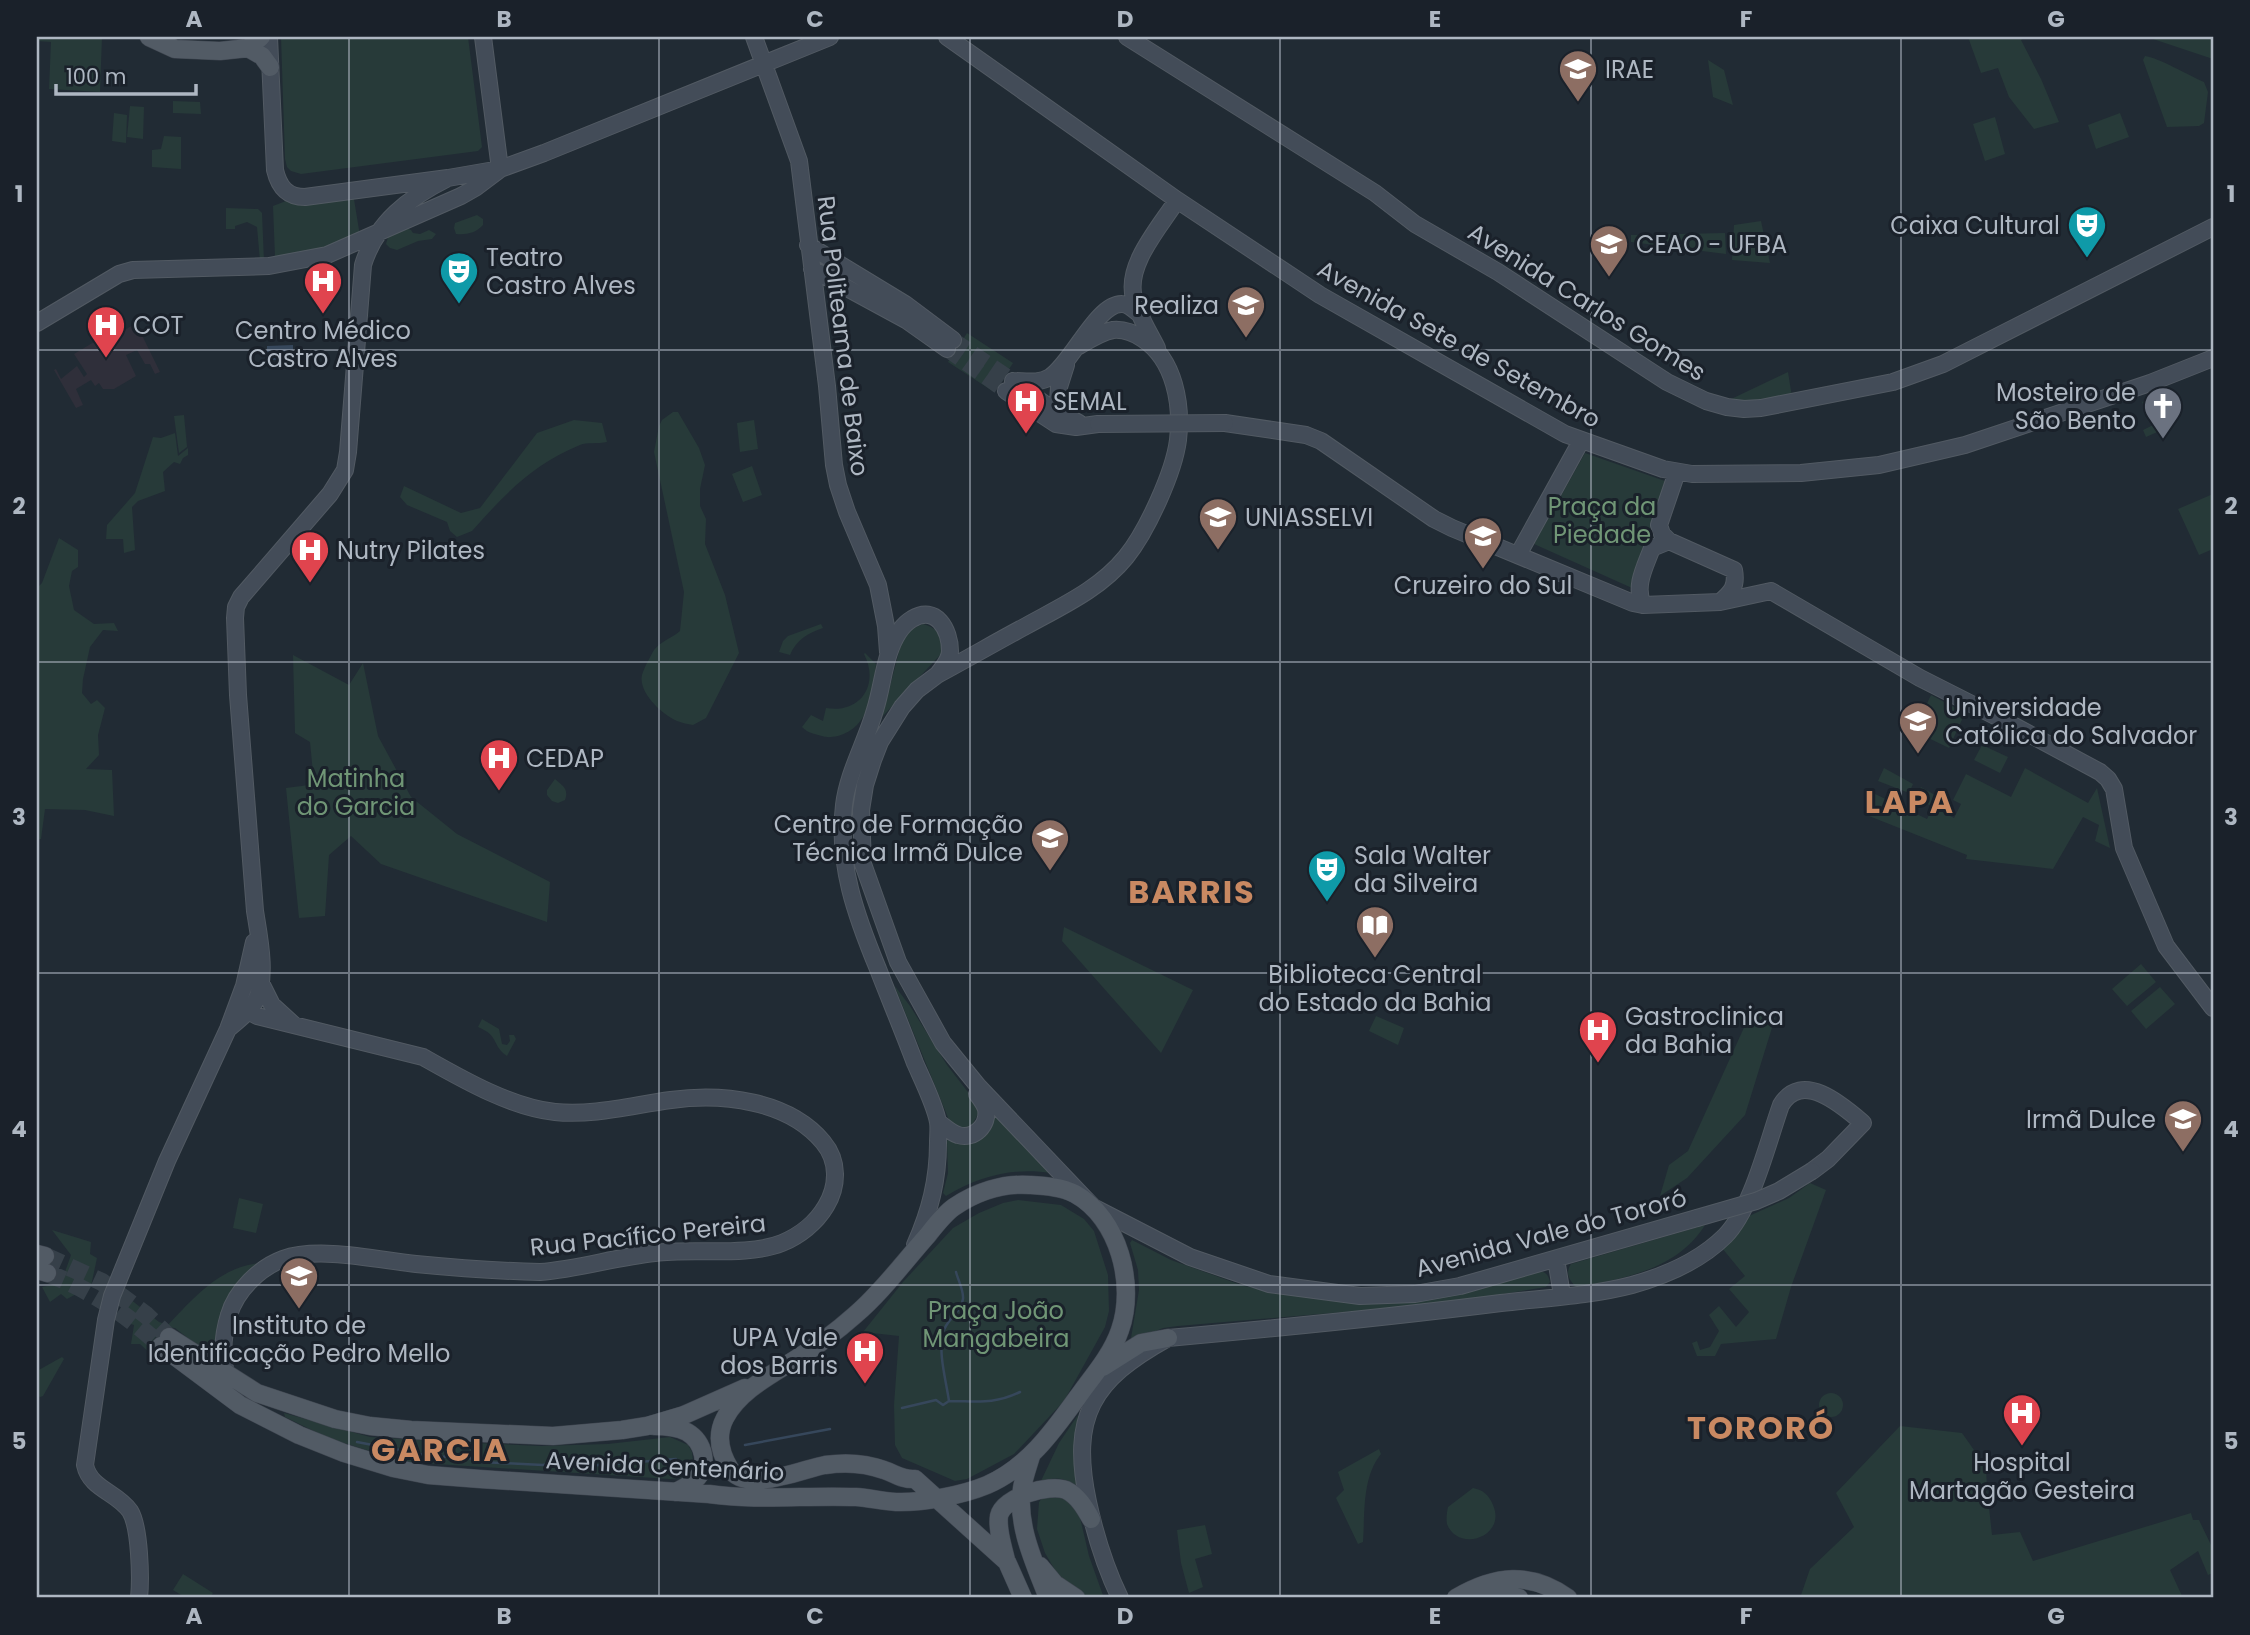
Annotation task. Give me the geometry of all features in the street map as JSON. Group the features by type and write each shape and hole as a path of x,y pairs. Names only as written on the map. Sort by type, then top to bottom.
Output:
{"main road":[{"path":"149,37 176,49 220,51 254,42 270,67"},
{"path":"937,1497 990,1484 1031,1456 1097,1371 1120,1331 1125,1314 1126,1293 1121,1257 1106,1224 1093,1207 1075,1194 1059,1188 1020,1184 981,1193 951,1209 879,1293 856,1315 796,1359 764,1378 733,1406 724,1419 720,1432 720,1445 734,1475 750,1479 782,1478 824,1465 852,1463 881,1469 905,1480 915,1479 1007,1562"},
{"path":"1097,1371 1141,1343 1168,1338"},
{"name":"Avenida Centenário","path":"764,1378 714,1403 648,1426 553,1436 411,1430 335,1419 257,1393 225,1372 165,1342 187,1368 240,1405 299,1435 362,1459 428,1475 742,1498 857,1497 898,1502 937,1497"},
{"path":"648,1426 677,1428 689,1433 701,1448 701,1473 676,1492"},
{"path":"1031,1456 1022,1488 1025,1529 1048,1598"},
{"path":"1023,1598 1001,1542 999,1517 1008,1503 1035,1491 1056,1487 1068,1491 1080,1502 1091,1519"},
{"path":"1032,1555 1055,1584 1076,1598"},
{"path":"1456,1598 1481,1584 1514,1578 1546,1586 1569,1598"},
{"path":"1483,1598 1519,1598"}],"street":[{"path":"269,37 273,159 278,182 289,194 305,197 500,169 830,37"},
{"path":"482,37 500,169"},
{"name":"Rua Politeama de Baixo","path":"754,37 799,161 838,485 878,585 886,626 888,655"},
{"name":"Avenida Sete de Setembro","path":"947,37 1177,200 1320,295 1581,441 1652,466 1700,474 1801,473 1861,468 1914,458 1965,445 2140,387 2213,358"},
{"name":"Avenida Carlos Gomes","path":"1127,37 1375,194 1415,224 1498,272 1667,382 1706,401 1727,407 1761,408 1863,388 1916,374 1963,354 2213,227"},
{"path":"37,323 119,274 133,270 269,266 340,251 461,196 500,169"},
{"path":"243,1006 254,1004 261,983 260,940 255,911 238,695 234,618 236,607 330,494 345,470 363,265 367,252 383,224 412,198 448,178"},
{"path":"938,1122 956,1135 972,1135 986,1118 986,1109 983,1101 958,1071 898,962 863,864 861,810 865,785 880,742 902,707 917,690 937,676 1099,585 1129,554 1150,518 1169,474 1178,441 1179,422 1176,390 1134,300 1132,279 1138,262 1177,200"},
{"path":"808,245 905,304 950,344 812,269"},
{"path":"340,251 354,254 363,265"},
{"path":"1141,315 1122,304 1114,306 1103,312 1068,360 1049,378 1009,386 1049,407 1057,418 1076,422 1225,423 1306,435 1321,441 1434,519 1643,605 1720,602 1770,591 1896,665 2101,772 2108,779 2117,800 2124,848 2166,946 2213,1008"},
{"path":"1079,346 1110,331 1121,330 1134,334 1161,355"},
{"path":"1057,418 1059,387 1068,360"},
{"path":"1518,555 1581,441"},
{"path":"1677,472 1659,525 1662,534 1669,541 1734,570 1735,586 1720,602"},
{"path":"1643,605 1639,596 1639,584 1652,548 1669,541"},
{"path":"1617,595 1631,591 1639,584"},
{"path":"911,1254 924,1225 934,1191 938,1162 938,1122 860,927 847,879 843,846 845,803 850,779 875,711 888,655 897,635 912,619 927,614 942,622 947,631 950,651 948,660 937,676"},
{"path":"139,1598 139,1554 133,1519 123,1504 91,1479 85,1465 106,1320 120,1275 167,1161 228,1030 243,1006 255,911"},
{"path":"261,983 272,1005 296,1026"},
{"name":"Rua Pacífico Pereira","path":"240,1405 225,1372 225,1325 232,1306 243,1289 252,1279 281,1259 297,1255 339,1255 417,1264 540,1272 655,1252 751,1250 781,1243 811,1225 822,1212 835,1185 833,1160 818,1136 804,1124 767,1107 737,1100 693,1097 579,1112 537,1109 515,1104 423,1057 257,1016 243,1006"},
{"name":"Avenida Vale do Tororó","path":"943,1043 978,1086 1093,1207 1189,1257 1269,1284 1360,1296 1415,1293 1460,1286 1697,1218 1756,1202 1812,1171 1828,1159 1863,1123 1823,1094 1808,1089 1799,1090 1785,1098 1746,1200 1728,1233 1678,1268 1653,1278 1607,1290 1440,1311 1168,1338"},
{"path":"1556,1259 1562,1295"},
{"path":"1120,1598 1091,1519 1081,1463 1083,1424 1093,1402 1123,1366 1168,1338"},
{"path":"223,1345 238,1373 257,1393"}],"shaded area":[{"name":"COT","path":"136,323 160,372 155,374 137,350 126,355 136,376 114,389 103,389 99,383 95,386 91,380 76,389 83,405 76,408 54,370 56,369 61,379 77,366 84,377 87,374 74,354 94,342 98,347"}],"green space":[{"path":"37,37 102,37 100,92 49,89 51,42 37,41"},
{"path":"281,37 468,37 482,147 478,151 301,174 291,171 285,159"},
{"path":"1968,37 2025,37 2021,40 2059,122 2034,129 2009,97 1998,68 1981,73"},
{"path":"2147,37 2213,37 2213,59"},
{"path":"2145,56 2204,82 2208,92 2204,123 2199,126 2167,127 2143,60"},
{"path":"1708,60 1724,70 1733,105 1713,97"},
{"path":"173,101 200,102 201,114 173,113"},
{"path":"130,106 144,107 143,139 127,137"},
{"path":"114,113 127,115 126,143 112,141"},
{"path":"2120,113 2129,137 2096,149 2088,125"},
{"path":"1995,117 2005,154 1985,161 1973,124"},
{"path":"164,136 181,137 181,169 152,167 152,150 161,149"},
{"path":"353,193 360,236 323,251 299,251 294,256 275,257 273,206 286,201"},
{"path":"226,208 258,209 262,213 264,261 260,261 257,227 247,222 235,226 235,229 226,229"},
{"path":"477,215 483,219 480,228 471,233 456,234 455,223"},
{"path":"1761,221 1770,263 1732,260 1734,225"},
{"path":"404,227 413,233 420,234 429,230 436,234 432,239 418,241 397,250 390,248 386,244 388,237"},
{"path":"1725,233 1726,254 1631,242 1631,235"},
{"path":"967,333 1013,363 994,392 948,362"},
{"path":"1788,372 1792,397 1746,405 1727,401"},
{"path":"2158,395 2171,426 2146,437 2143,430 2153,425 2142,402"},
{"path":"673,412 678,412 699,448 705,465 700,506 706,519 705,544 725,595 739,653 706,718 693,725 677,721 659,709 648,696 642,682 643,672 654,650 680,631 684,592 654,452 659,426 662,420"},
{"path":"184,415 187,447 179,453 174,416"},
{"path":"574,420 602,423 607,442 580,445 548,461 521,481 472,531 457,537 450,531 447,522 407,505 400,497 404,486 461,513 480,508 537,433"},
{"path":"754,420 758,449 740,452 737,423"},
{"path":"175,433 178,456 188,448 188,455 180,464 174,462 163,472 165,491 138,501 132,507 135,550 124,553 123,539 106,539 107,525 135,493 153,437 161,438"},
{"name":"Praça da Piedade","path":"1585,453 1665,481 1632,588 1534,544"},
{"path":"752,466 762,495 743,502 732,474"},
{"path":"2213,494 2213,549 2199,555 2178,509"},
{"path":"59,538 78,550 78,567 72,571 69,586 74,610 94,624 114,623 118,631 103,630 90,647 82,693 91,704 97,700 105,708 98,735 99,755 86,769 112,770 114,816 85,810 45,809 41,839 37,839 37,588 42,583"},
{"path":"821,624 823,628 803,638 790,655 779,652 788,636"},
{"path":"923,624 937,631 942,644 941,654 882,717 901,644 908,631"},
{"path":"865,653 876,664 875,675 868,707 857,725 838,736 830,737 804,729 802,727 811,715 823,721 826,708 849,706 864,695 870,676"},
{"name":"Matinha do Garcia","path":"293,655 349,685 363,663 378,736 411,797 457,834 550,882 547,922 381,864 351,836 329,855 325,916 299,918 286,788 309,785 313,773 310,742 295,733"},
{"path":"1931,695 1965,713 1949,748 1914,731"},
{"path":"1982,745 2008,757 2000,773 1974,760"},
{"path":"1884,768 1913,784 1909,793 1878,781"},
{"path":"2025,768 2088,803 2097,788 2110,848 2095,841 2099,825 2083,817 2053,869 1966,859 1967,855 1864,814 1873,793 1927,819 1933,807 1915,797 1921,787 1942,799 1937,809 1954,818 1961,804 1953,800 1966,774 2011,797"},
{"path":"555,779 566,793 565,800 558,803 547,795 547,790"},
{"path":"1064,927 1193,990 1161,1053 1062,941"},
{"path":"2141,964 2156,982 2127,1006 2112,989"},
{"path":"894,985 947,1065 978,1105 979,1112 971,1127 959,1128 949,1120"},
{"path":"2160,987 2175,1004 2146,1029 2131,1011"},
{"path":"1752,1010 1775,1018 1745,1115 1687,1178 1660,1196 1669,1165 1688,1151"},
{"path":"1376,1016 1404,1028 1398,1045 1369,1031"},
{"path":"482,1019 499,1029 502,1044 507,1045 510,1041 509,1035 514,1035 516,1039 507,1056 490,1034 478,1027"},
{"path":"996,1112 1051,1173 1010,1172 984,1178 946,1196 943,1193 948,1173 947,1141 949,1139 964,1144 978,1140 988,1129"},
{"path":"1810,1183 1826,1190 1791,1287 1776,1339 1721,1344 1715,1356 1697,1356 1692,1343 1697,1341 1700,1350 1710,1347 1719,1331 1709,1315 1719,1306 1736,1327 1749,1312 1729,1289 1745,1276 1722,1248 1749,1216 1789,1198"},
{"path":"239,1198 263,1204 256,1233 233,1228"},
{"name":"Praça João Mangabeira","path":"1018,1200 1061,1205 1084,1219 1094,1231 1108,1275 1109,1311 1105,1327 1064,1401 1014,1454 967,1479 955,1481 902,1458 895,1445 894,1405 899,1336 863,1332 903,1282 953,1228 979,1213"},
{"path":"1705,1225 1694,1240 1680,1252 1648,1270 1576,1287 1571,1282 1568,1270 1571,1264"},
{"path":"52,1230 91,1242 90,1254 97,1258 91,1286 67,1299 61,1294 50,1302 42,1287 61,1283 71,1255"},
{"path":"1132,1240 1171,1260 1244,1286 1330,1301 1391,1301 1538,1271 1546,1274 1550,1282 1546,1287 1467,1300 1163,1328 1133,1341 1131,1338 1139,1290 1138,1270 1130,1243"},
{"path":"268,1262 232,1289 226,1302 216,1350 206,1352 175,1328 165,1327 150,1344 154,1357 140,1344 131,1344 134,1325 124,1322 130,1299 159,1322 168,1325 220,1277 244,1266"},
{"path":"62,1357 64,1359 40,1397 37,1395 37,1371"},
{"path":"1831,1393 1842,1400 1843,1405 1836,1416 1831,1417 1820,1410 1819,1405 1826,1394"},
{"path":"284,1413 370,1437 540,1446 608,1444 670,1437 688,1445 693,1461 689,1472 681,1478 670,1479 405,1462 328,1438 285,1417"},
{"path":"1078,1415 1074,1455 1077,1486 1059,1478 1040,1483 1059,1443"},
{"path":"1900,1426 1962,1433 1986,1467 1992,1535 2020,1532 2033,1561 2191,1513 2193,1520 2199,1520 2213,1546 2213,1573 2208,1575 2198,1551 2170,1570 2183,1598 1800,1598 1810,1569 1854,1527 1836,1493"},
{"path":"1379,1449 1381,1454 1367,1484 1363,1542 1358,1544 1336,1498 1344,1490 1338,1472"},
{"path":"1473,1488 1488,1496 1493,1505 1493,1526 1479,1537 1461,1538 1453,1533 1447,1524 1448,1507"},
{"path":"1060,1494 1078,1509 1089,1556 1104,1598 1083,1598 1058,1575 1045,1553 1037,1529 1039,1502 1044,1496"},
{"path":"1205,1525 1212,1554 1195,1559 1203,1587 1189,1593 1181,1563 1177,1530"},
{"path":"183,1574 213,1593 210,1598 186,1598 173,1590"}],"water":[{"path":"293,345 293,359 267,360 267,346"}],"waterway":[{"path":"956,1272 962,1289 962,1304 947,1324 942,1341 949,1401 993,1401 1020,1392"},
{"path":"902,1408 936,1400 943,1405 949,1401"},
{"path":"745,1445 830,1429"},
{"path":"357,1442 436,1457 463,1456 482,1462 543,1465 565,1462 587,1466 676,1459"}],"tunnel":[{"path":"953,340 1013,381"},
{"path":"947,349 1006,391"},
{"path":"45,1256 102,1282 146,1315 169,1337"},
{"path":"47,1273 108,1304 161,1346"}],"place":[{"name":"IRAE","path":"1578,103"},
{"name":"Caixa Cultural","path":"2087,259"},
{"name":"CEAO - UFBA","path":"1609,278"},
{"name":"Teatro Castro Alves","path":"459,305"},
{"name":"Centro Médico Castro Alves","path":"323,315"},
{"name":"Realiza","path":"1246,339"},
{"name":"COT","path":"106,359"},
{"name":"SEMAL","path":"1026,435"},
{"name":"Mosteiro de São Bento","path":"2163,440"},
{"name":"UNIASSELVI","path":"1218,551"},
{"name":"Cruzeiro do Sul","path":"1483,570"},
{"name":"Nutry Pilates","path":"310,584"},
{"name":"Universidade Católica do Salvador","path":"1918,755"},
{"name":"CEDAP","path":"499,792"},
{"name":"Centro de Formação Técnica Irmã Dulce","path":"1050,872"},
{"name":"Sala Walter da Silveira","path":"1327,903"},
{"name":"Biblioteca Central do Estado da Bahia","path":"1375,959"},
{"name":"Gastroclinica da Bahia","path":"1598,1064"},
{"name":"Irmã Dulce","path":"2183,1153"},
{"name":"Instituto de Identificação Pedro Mello","path":"299,1310"},
{"name":"UPA Vale dos Barris","path":"865,1385"},
{"name":"Hospital Martagão Gesteira","path":"2022,1447"}],"district":[{"name":"LAPA","path":"1910,801"},
{"name":"BARRIS","path":"1192,891"},
{"name":"TORORÓ","path":"1761,1427"},
{"name":"GARCIA","path":"440,1449"}]}
